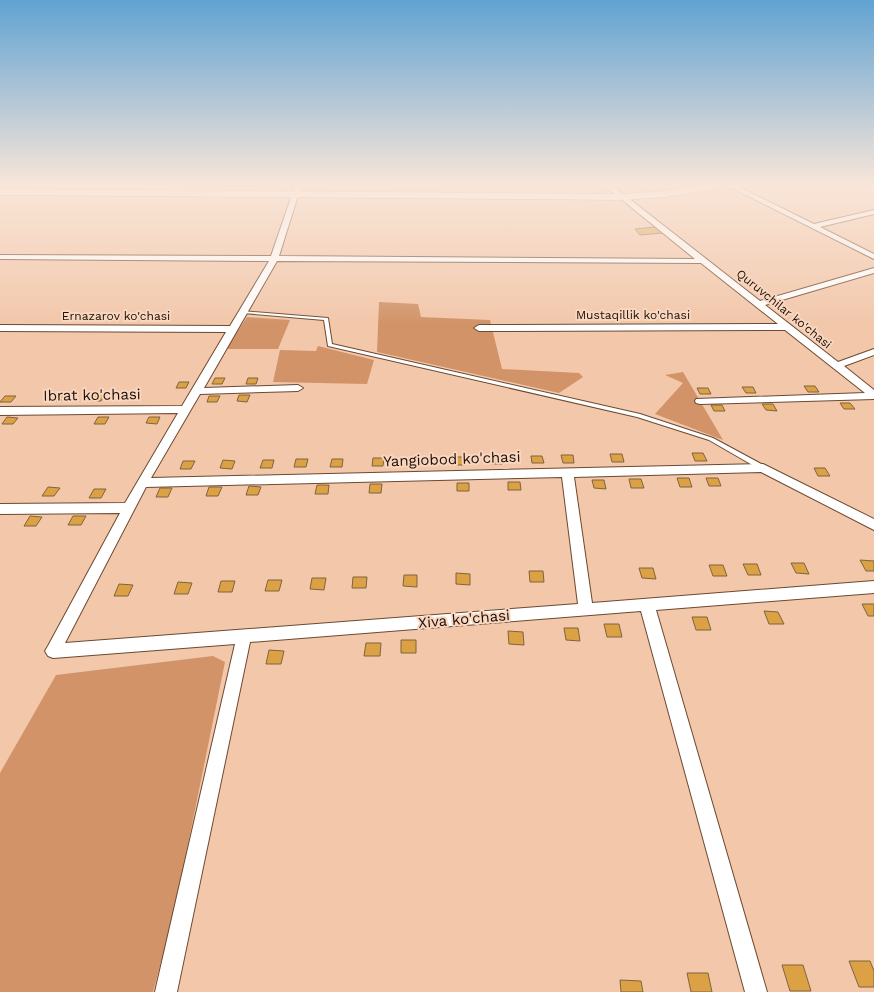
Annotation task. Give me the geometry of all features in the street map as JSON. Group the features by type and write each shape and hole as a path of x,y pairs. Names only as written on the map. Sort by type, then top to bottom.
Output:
{"street":[{"path":"0,509 128,508 274,259 283,232"},
{"name":"Quruvchilar ko'chasi","path":"668,232 874,396"},
{"path":"824,232 874,257"},
{"path":"0,257 705,261"},
{"path":"758,304 874,270"},
{"name":"Mustaqillik ko'chasi","path":"479,328 788,327"},
{"name":"Ernazarov ko'chasi","path":"0,328 232,329"},
{"path":"834,366 874,352"},
{"path":"196,391 298,388"},
{"path":"700,401 874,396"},
{"name":"Ibrat ko'chasi","path":"0,411 185,409"},
{"path":"763,468 874,525"},
{"name":"Yangiobod ko'chasi","path":"142,483 763,468"},
{"path":"567,472 586,610"},
{"name":"Xiva ko'chasi","path":"128,508 53,651 874,587"},
{"path":"647,605 756,992"},
{"path":"166,992 244,637"}],"lane":[{"path":"243,312 326,319 330,345 638,415 711,439 763,468"}],"shaded area":[{"path":"379,302 418,304 421,317 490,320 502,369 579,373 583,377 559,393 377,352"},
{"path":"247,317 290,320 278,349 226,349"},
{"path":"318,346 374,360 367,384 273,382 280,350 316,351"},
{"path":"683,372 723,440 655,414 683,383 665,375"},
{"path":"213,656 225,662 174,913 153,992 0,992 0,773 56,675"}],"building":[{"path":"638,232 663,233 640,235"},
{"path":"215,378 225,378 222,384 212,384"},
{"path":"248,378 258,378 256,384 246,384"},
{"path":"179,382 189,382 186,388 176,388"},
{"path":"804,386 815,386 819,392 808,392"},
{"path":"742,387 753,387 756,393 746,393"},
{"path":"697,388 708,388 711,394 700,394"},
{"path":"94,394 105,394 101,401 90,401"},
{"path":"55,395 65,395 61,401 51,401"},
{"path":"239,395 250,395 247,402 237,401"},
{"path":"5,396 16,396 11,402 0,402"},
{"path":"209,396 220,396 217,402 207,402"},
{"path":"840,403 850,403 855,409 844,409"},
{"path":"762,404 773,404 777,411 766,410"},
{"path":"711,405 722,405 725,411 714,411"},
{"path":"7,417 18,418 13,424 2,424"},
{"path":"98,417 109,417 105,424 94,424"},
{"path":"149,417 160,417 157,424 146,423"},
{"path":"692,453 703,453 707,461 695,461"},
{"path":"610,454 622,454 624,462 612,462"},
{"path":"561,455 573,455 574,463 563,463"},
{"path":"490,456 502,456 502,464 491,464"},
{"path":"531,456 542,456 544,463 532,463"},
{"path":"453,457 465,457 465,465 453,465"},
{"path":"373,458 384,458 383,466 372,466"},
{"path":"410,458 421,458 421,465 409,465"},
{"path":"296,459 308,459 306,467 294,467"},
{"path":"332,459 343,459 342,467 330,467"},
{"path":"223,460 235,461 232,469 220,468"},
{"path":"263,460 274,460 272,468 260,468"},
{"path":"183,461 195,461 191,469 180,469"},
{"path":"814,468 825,468 830,476 818,476"},
{"path":"677,478 689,478 692,487 680,487"},
{"path":"706,478 718,478 721,486 709,486"},
{"path":"629,479 641,479 644,488 631,488"},
{"path":"592,480 604,480 606,489 594,488"},
{"path":"508,482 520,482 521,490 508,490"},
{"path":"457,483 469,483 469,491 457,491"},
{"path":"370,484 382,484 381,493 369,493"},
{"path":"317,485 329,485 328,494 315,494"},
{"path":"249,486 261,487 258,495 246,495"},
{"path":"48,487 60,488 54,496 42,496"},
{"path":"209,487 222,487 218,496 206,496"},
{"path":"160,488 172,488 168,497 156,497"},
{"path":"94,489 106,489 101,498 89,498"},
{"path":"30,516 42,517 36,526 24,526"},
{"path":"73,516 86,516 81,525 68,525"},
{"path":"860,560 874,561 874,571 866,571"},
{"path":"791,563 804,563 809,574 796,573"},
{"path":"743,564 757,564 761,575 748,575"},
{"path":"709,565 723,565 727,576 713,576"},
{"path":"639,568 653,568 656,579 642,578"},
{"path":"529,571 543,571 544,582 530,582"},
{"path":"456,573 470,574 470,585 456,584"},
{"path":"404,575 417,575 417,587 403,586"},
{"path":"353,577 367,577 366,588 352,588"},
{"path":"312,578 326,578 324,590 310,589"},
{"path":"268,580 282,580 279,591 265,591"},
{"path":"221,581 235,581 232,592 218,592"},
{"path":"178,582 192,583 188,594 174,594"},
{"path":"119,584 133,585 128,596 114,596"},
{"path":"862,604 874,604 874,616 868,616"},
{"path":"764,611 778,612 784,624 769,624"},
{"path":"692,617 707,617 711,630 696,630"},
{"path":"604,624 619,624 622,637 607,637"},
{"path":"564,628 578,628 580,641 566,640"},
{"path":"508,631 523,632 524,645 509,644"},
{"path":"401,640 416,640 416,653 401,653"},
{"path":"366,643 381,643 380,656 364,656"},
{"path":"269,650 284,651 281,664 266,664"},
{"path":"849,961 870,961 874,971 874,987 859,987"},
{"path":"782,965 803,965 811,991 790,991"},
{"path":"687,973 708,973 712,992 691,992"},
{"path":"620,980 641,981 643,992 621,992"}]}
